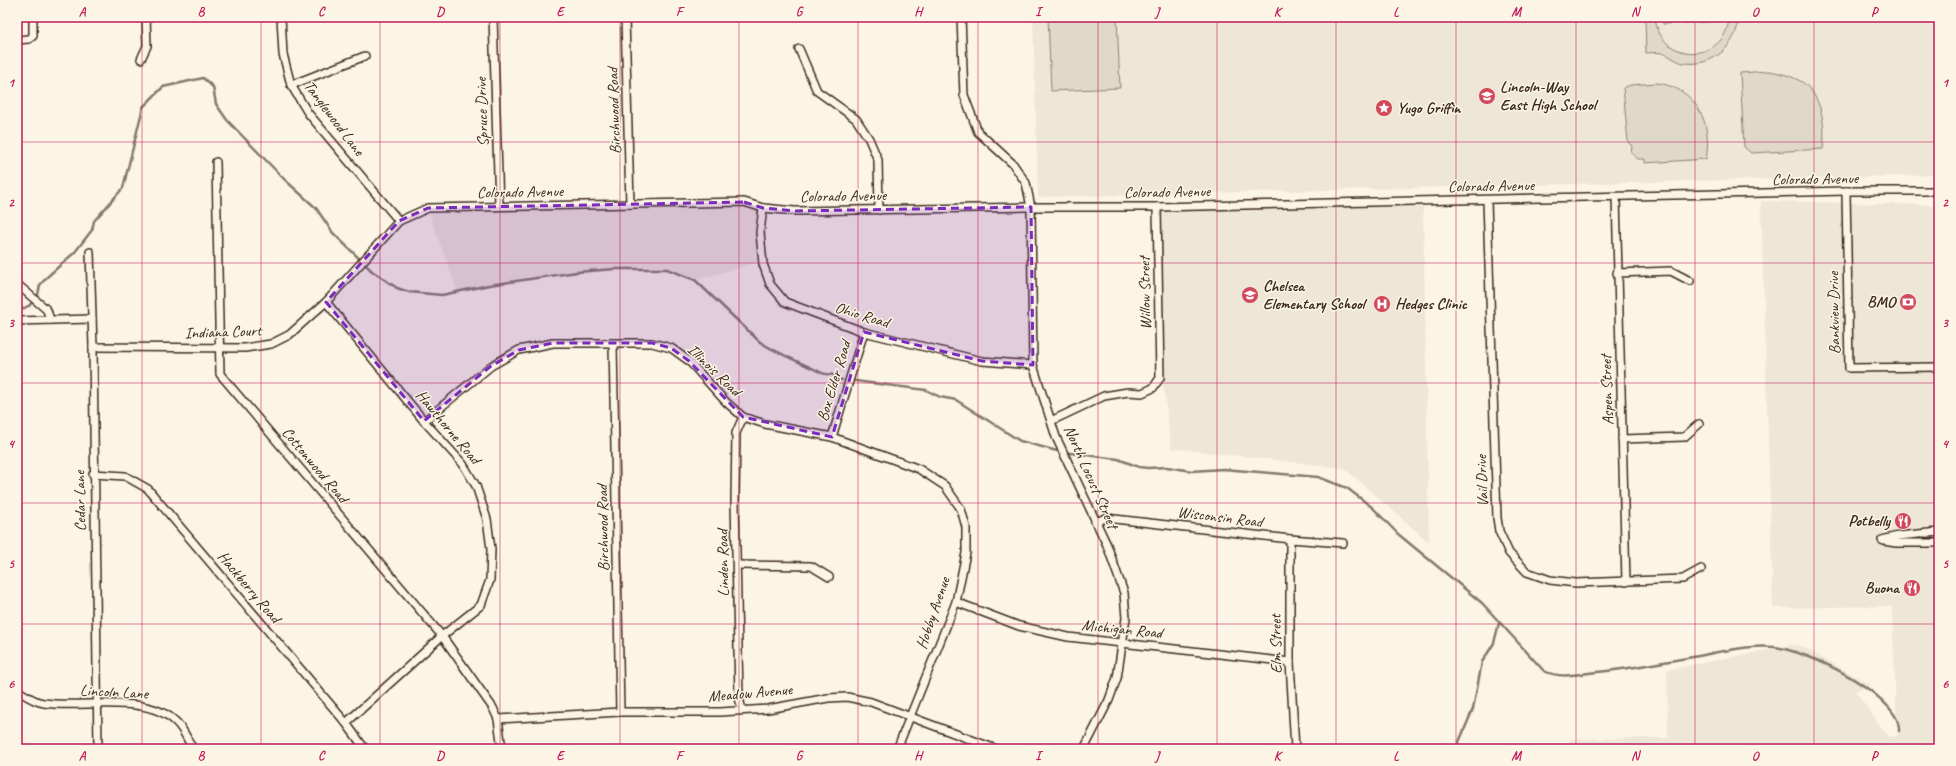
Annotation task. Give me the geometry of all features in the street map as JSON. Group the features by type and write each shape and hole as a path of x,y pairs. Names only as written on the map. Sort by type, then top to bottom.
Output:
{"street":[{"path":"17,40 29,39 33,36 33,17"},
{"path":"141,59 147,46 146,17"},
{"name":"Tanglewood Lane","path":"281,17 283,54 291,85 308,113 399,221"},
{"name":"Spruce Drive","path":"493,17 499,206"},
{"name":"Birchwood Road","path":"625,17 630,204"},
{"name":"North Locust Street","path":"961,17 964,95 978,132 1013,164 1026,183 1031,207 1033,365 1056,437 1107,545 1124,593 1126,618 1115,687 1084,749"},
{"path":"799,48 817,91 833,104 856,119 869,139 878,160 879,210"},
{"path":"291,85 365,56"},
{"name":"Cottonwood Road","path":"216,162 220,374 442,636 493,708 498,719 502,749"},
{"name":"Colorado Avenue","path":"399,221 428,208 499,206 744,202 763,208 795,211 1031,207 1157,207 1487,201 1846,191 1939,191"},
{"name":"Bankview Drive","path":"1846,191 1849,368 1939,367"},
{"name":"Aspen Street","path":"1616,197 1626,582"},
{"name":"Vail Drive","path":"1487,201 1497,518 1499,531 1504,545 1526,572 1565,583 1683,579 1701,569"},
{"name":"Willow Street","path":"1051,421 1104,396 1128,392 1142,393 1153,388 1160,378 1157,207"},
{"name":"Ohio Road","path":"763,208 760,232 763,264 770,284 785,302 864,332 982,361 1033,365"},
{"name":"Indiana Court","path":"93,347 245,348 271,344 289,335 326,302 399,221"},
{"name":"Cedar Lane","path":"90,252 93,347 93,474 98,749"},
{"path":"1617,273 1671,271 1690,281"},
{"path":"17,284 47,310 50,320"},
{"name":"Hawthorne Road","path":"326,302 424,421 463,464 476,486 487,519 491,549 490,580 481,605 442,636 346,724"},
{"path":"17,321 92,319"},
{"name":"Box Elder Road","path":"832,437 864,332"},
{"name":"Illinois Road","path":"424,421 491,366 519,350 552,343 652,343 671,348 689,361 726,402 743,417 765,424 832,437 919,469 945,486"},
{"name":"Birchwood Road","path":"613,344 620,712"},
{"name":"Linden Road","path":"742,710 739,698 736,433 743,417"},
{"path":"1622,439 1684,437 1698,424"},
{"name":"Hackberry Road","path":"93,474 125,476 148,489 346,724 365,749"},
{"name":"Hobby Avenue","path":"897,749 956,602 966,553 966,527 961,509 945,486"},
{"name":"Wisconsin Road","path":"1095,522 1106,518 1290,539 1343,543"},
{"path":"1939,532 1898,536 1882,540 1896,543 1939,543"},
{"name":"Elm Street","path":"1290,539 1290,662 1295,749"},
{"path":"737,565 811,566 829,577"},
{"name":"Michigan Road","path":"956,602 1034,630 1083,640 1290,662"},
{"name":"Lincoln Lane","path":"17,690 26,696 43,703 97,704 158,709 178,723 193,749"},
{"name":"Meadow Avenue","path":"498,719 620,712 720,712 768,709 828,698 847,697 872,702 996,749"}],"highlighted area":[{"path":"744,202 763,208 795,211 1031,207 1033,365 982,361 864,332 832,437 743,417 689,361 671,348 652,343 553,343 519,350 491,366 424,421 326,302 399,221 428,208"}],"shaded area":[{"name":"Lincoln-Way East High School","path":"1033,17 1939,17 1939,175 1038,197"},
{"path":"1048,17 1117,17 1120,88 1051,91"},
{"path":"1645,17 1655,17 1659,33 1668,44 1680,50 1693,53 1706,50 1717,44 1725,32 1729,17 1739,17 1734,37 1722,52 1714,58 1705,61 1684,63 1662,53 1646,53"},
{"path":"1663,17 1721,17 1721,21 1663,24"},
{"path":"1769,71 1786,75 1802,82 1814,95 1821,112 1823,122 1823,149 1751,153 1744,147 1740,73"},
{"path":"1656,83 1670,86 1682,92 1691,99 1699,109 1707,132 1708,146 1706,159 1645,163 1645,159 1638,159 1631,153 1632,146 1628,142 1623,88 1631,85"},
{"path":"1761,201 1939,205 1939,749 1569,749 1569,739 1668,738 1667,670 1792,645 1801,646 1871,685 1855,691 1888,737 1897,736 1892,606 1773,608"},
{"path":"744,204 765,212 765,260 695,280 667,269 615,269 577,272 458,292 428,211"},
{"name":"Chelsea Elementary School","path":"1423,205 1429,542 1344,468 1171,448 1163,381 1159,209"}],"waterway":[{"path":"29,306 38,295 40,285 75,252 92,230 94,221 123,188 143,107 163,87 203,78 213,87 216,104 227,120 284,179 316,208 333,233 372,271 397,288 409,292 442,295 489,285 577,272 615,269 667,269 695,280 760,342 775,351 822,373 834,375 842,380"},
{"path":"17,312 30,305"},
{"path":"855,381 926,390 940,397 956,400 1020,441 1057,451"},
{"path":"1070,453 1118,459 1139,467 1148,468 1167,467 1192,471 1223,469 1318,477 1347,488 1373,508 1398,534 1482,603 1544,671 1556,675 1577,675 1633,667 1739,648 1774,647 1785,649 1819,661 1840,671 1861,684 1871,691 1890,709 1897,720 1899,731"},
{"path":"1456,749 1473,709 1482,662 1494,643 1499,623"}],"place":[{"name":"Lincoln-Way East High School","path":"1487,96"},
{"name":"Yugo Griffin","path":"1384,108"},
{"name":"Chelsea Elementary School","path":"1250,295"},
{"name":"BMO","path":"1908,302"},
{"name":"Hedges Clinic","path":"1382,304"},
{"name":"Potbelly","path":"1903,521"},
{"name":"Buona","path":"1912,588"}]}
